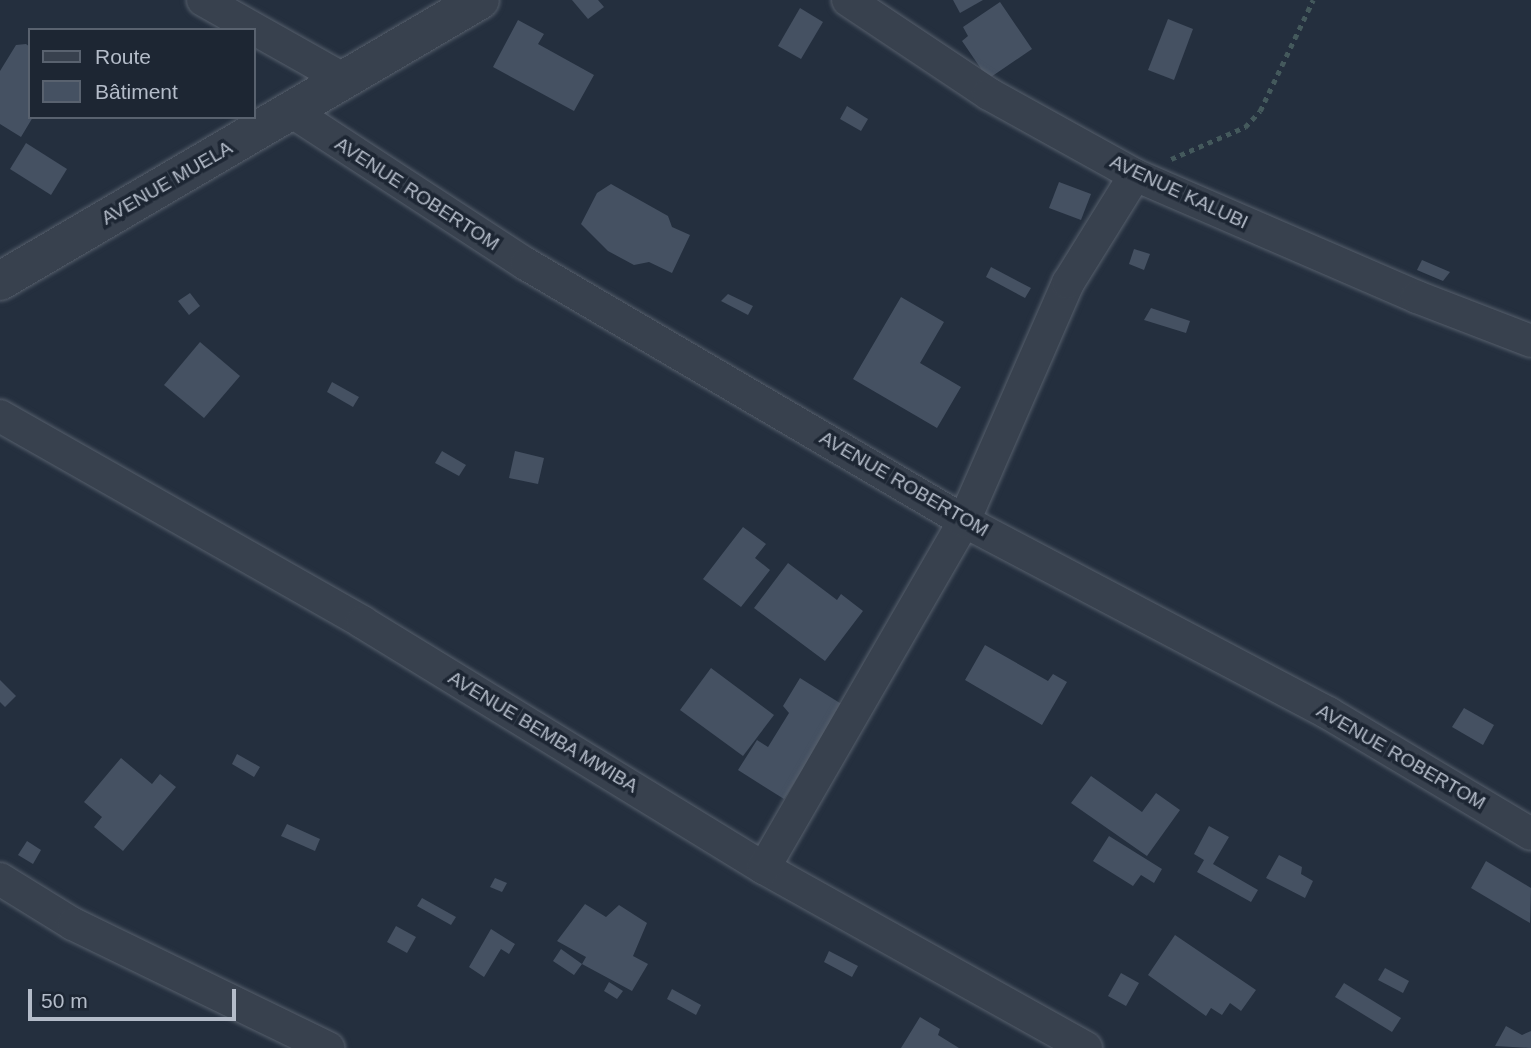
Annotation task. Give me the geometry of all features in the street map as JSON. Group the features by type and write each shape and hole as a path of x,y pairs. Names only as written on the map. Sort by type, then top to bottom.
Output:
{"street":[{"path":"203,0 253,28"},
{"name":"AVENUE MUELA","path":"0,281 480,0"},
{"name":"AVENUE KALUBI","path":"848,0 989,94 1135,175 1417,298 1531,341"},
{"path":"256,30 345,80"},
{"name":"AVENUE ROBERTOM","path":"291,111 526,264 964,521 1328,713 1531,834"},
{"path":"764,867 964,521 1068,283 1135,175"},
{"name":"AVENUE BEMBA MWIBA","path":"0,416 362,622 764,867 1086,1048"},
{"path":"0,879 73,924 308,1043"}],"path":[{"path":"1135,175 1245,127 1260,111 1313,0"}],"building":[{"path":"572,0 598,0 604,7 588,19"},
{"path":"953,0 983,0 960,13"},
{"path":"1000,2 1032,49 988,79 962,41 968,36 963,27"},
{"path":"800,8 823,22 801,59 778,46"},
{"path":"1168,19 1193,29 1174,80 1148,70"},
{"path":"518,20 544,34 538,44 594,75 574,111 493,67"},
{"path":"16,45 28,46 28,119 32,119 21,137 0,124 0,71"},
{"path":"847,106 868,119 861,131 840,119"},
{"path":"26,143 67,169 51,195 10,169"},
{"path":"1059,182 1091,194 1081,220 1049,208"},
{"path":"611,184 668,216 672,227 690,235 672,273 649,262 634,265 608,251 581,224 597,193"},
{"path":"1134,249 1150,254 1144,270 1129,264"},
{"path":"1422,260 1450,272 1443,281 1417,270"},
{"path":"991,267 1031,288 1025,298 986,277"},
{"path":"190,293 200,306 189,315 178,301"},
{"path":"728,294 753,306 748,315 721,301"},
{"path":"901,297 944,322 920,363 961,387 937,428 853,379"},
{"path":"1151,308 1190,321 1186,333 1144,320"},
{"path":"200,342 240,376 204,418 164,385"},
{"path":"332,382 359,397 353,407 327,392"},
{"path":"442,451 466,465 459,476 435,463"},
{"path":"515,451 544,458 538,484 509,478"},
{"path":"743,527 766,544 755,558 770,570 741,607 703,579"},
{"path":"788,563 837,600 841,594 863,611 825,661 754,608"},
{"path":"985,645 1048,681 1053,674 1067,682 1042,725 965,680"},
{"path":"711,668 774,715 743,756 680,710"},
{"path":"800,678 843,705 784,799 738,770 757,740 768,747 789,713 783,706"},
{"path":"0,680 16,696 5,707 0,702"},
{"path":"1464,708 1494,725 1483,745 1452,727"},
{"path":"237,754 260,767 254,777 232,764"},
{"path":"121,758 152,784 160,774 176,787 123,851 94,827 102,817 84,802"},
{"path":"1091,776 1142,812 1156,793 1180,810 1147,856 1071,803"},
{"path":"287,824 320,839 315,851 281,836"},
{"path":"1209,826 1229,837 1213,864 1258,890 1251,902 1197,872 1204,860 1194,854"},
{"path":"1109,836 1162,869 1154,883 1141,875 1133,886 1093,861"},
{"path":"27,841 41,850 33,864 18,855"},
{"path":"1279,855 1302,867 1301,874 1313,881 1305,898 1266,878"},
{"path":"1486,861 1531,888 1530,923 1471,888"},
{"path":"495,878 507,883 502,892 490,887"},
{"path":"422,898 456,917 451,925 417,906"},
{"path":"585,904 606,917 619,905 647,923 633,956 648,964 632,991 582,964 586,957 557,941"},
{"path":"396,926 416,937 407,953 387,942"},
{"path":"491,929 515,944 509,954 501,949 484,977 469,967"},
{"path":"1175,935 1256,990 1241,1011 1230,1003 1222,1015 1211,1008 1206,1016 1148,975"},
{"path":"561,949 582,964 574,975 553,961"},
{"path":"829,951 858,966 852,977 824,962"},
{"path":"1385,968 1409,981 1403,993 1378,980"},
{"path":"1121,973 1139,983 1126,1006 1108,996"},
{"path":"609,982 623,991 617,999 604,991"},
{"path":"1344,983 1401,1018 1392,1032 1335,997"},
{"path":"672,989 701,1005 696,1015 667,999"},
{"path":"920,1017 940,1029 938,1035 959,1048 901,1048"},
{"path":"1506,1026 1522,1035 1531,1031 1531,1048 1495,1046"}]}
